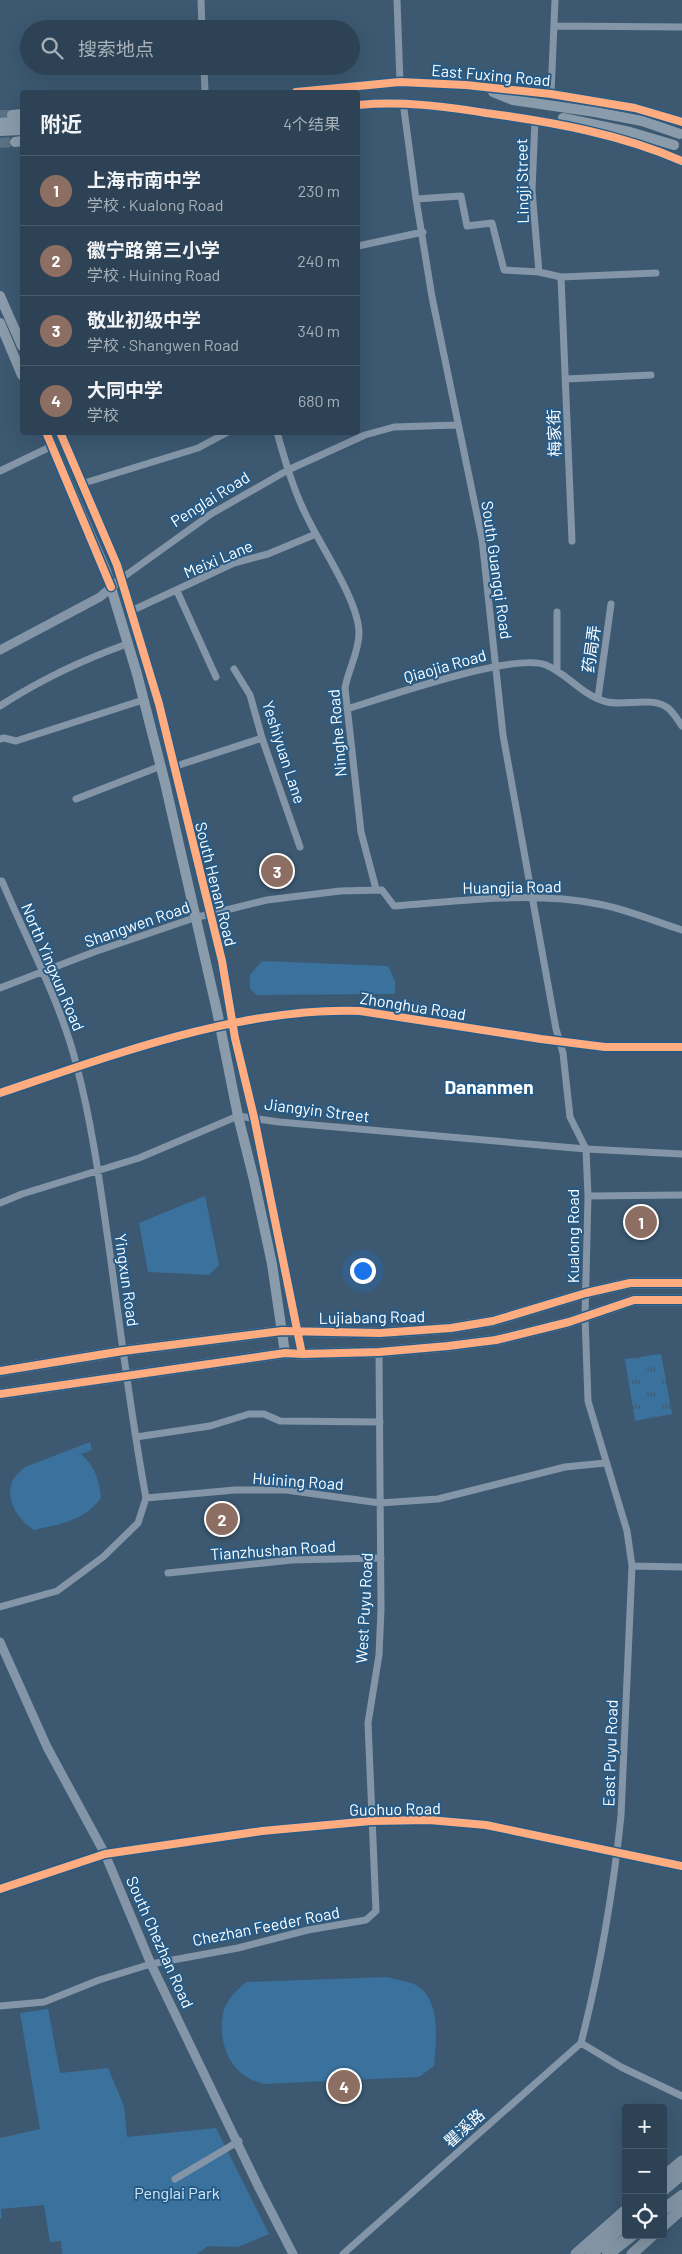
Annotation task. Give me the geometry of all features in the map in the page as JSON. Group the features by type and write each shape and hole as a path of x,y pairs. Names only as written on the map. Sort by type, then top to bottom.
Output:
{"highway":[{"path":"667,2207 682,2196"},
{"path":"591,2254 622,2227"},
{"path":"608,2254 627,2239"}],"main road":[{"name":"East Fuxing Road","path":"317,90 400,82 481,87 551,94 634,108 682,122"},
{"path":"481,87 513,100 642,121 680,134"},
{"name":"East Fuxing Road","path":"360,104 403,102 434,104 535,120 578,128 682,161"},
{"path":"483,112 498,109 587,122 674,145"},
{"path":"0,123 20,121"},
{"path":"0,132 20,130"},
{"path":"0,296 20,341"},
{"path":"0,323 20,370"},
{"name":"South Henan Road","path":"47,435 112,587 161,766 220,1027 238,1116 258,1198 285,1353"},
{"name":"South Henan Road","path":"61,435 122,578 152,678 222,961 233,1024 299,1332 302,1354"},
{"name":"Lujiabang Road","path":"0,1372 123,1351 282,1331 380,1333 451,1328 493,1321 586,1293 630,1283 682,1283"},
{"name":"Lujiabang Road","path":"0,1394 285,1353 379,1352 496,1340 585,1317 634,1300 682,1300"},
{"path":"672,2174 682,2154"},
{"path":"672,2174 682,2161"},
{"path":"667,2224 682,2209"},
{"path":"576,2254 622,2214"},
{"path":"667,2226 682,2217"},
{"path":"632,2254 649,2239"}],"street":[{"path":"201,0 202,20"},
{"path":"397,0 400,82"},
{"path":"551,94 556,0"},
{"path":"554,26 682,26"},
{"path":"204,75 205,90"},
{"name":"South Guangqi Road","path":"403,102 416,199 457,425 482,539 503,735 531,897 560,1042"},
{"name":"Lingji Street","path":"535,120 532,190 540,272"},
{"path":"416,199 461,196 467,226 492,222 504,270 540,272 561,277 656,273"},
{"path":"360,246 422,232"},
{"name":"梅家街","path":"561,277 572,541"},
{"path":"566,379 651,375"},
{"name":"Penglai Road","path":"0,650 100,597 122,578 211,514 288,470 365,435 387,429 457,425"},
{"path":"81,484 198,448 222,435"},
{"name":"Ninghe Road","path":"278,435 288,470 307,518 347,594 358,622 356,650 348,671 345,688 361,832 376,889"},
{"path":"0,471 52,446"},
{"name":"Meixi Lane","path":"131,611 234,563 268,554 316,534"},
{"path":"177,591 216,678"},
{"name":"药局弄","path":"598,698 611,604"},
{"path":"557,612 557,671"},
{"path":"0,706 30,686 96,655 127,644"},
{"name":"Qiaojia Road","path":"347,709 496,665 531,662 546,664 586,692 607,702 655,704 667,707 682,726"},
{"name":"Yeshiyuan Lane","path":"234,669 250,695 262,738 300,847"},
{"path":"0,739 16,741 143,700"},
{"path":"173,767 262,738"},
{"path":"76,799 161,766"},
{"name":"North Yingxun Road","path":"0,881 2,881 26,938 44,973 77,1067"},
{"name":"Huangjia Road","path":"376,889 382,890 394,906 531,897 600,904 682,930"},
{"name":"Shangwen Road","path":"0,988 44,973 94,952 194,918 266,900 340,891 376,889"},
{"name":"Zhonghua Road","path":"0,1093 127,1050 233,1024 292,1013 360,1011 560,1042 605,1047 682,1047"},
{"name":"Kualong Road","path":"560,1042 569,1089 570,1117 586,1149 588,1196 585,1317 588,1401 605,1463"},
{"name":"Yingxun Road","path":"77,1067 98,1172 126,1376 146,1498"},
{"name":"Jiangyin Street","path":"0,1203 22,1194 98,1172 160,1150 238,1116 279,1122 586,1149 682,1154"},
{"path":"588,1196 682,1195"},
{"name":"West Puyu Road","path":"366,1920 376,1911 368,1723 378,1655 381,1558 379,1352"},
{"path":"136,1437 210,1426 249,1414 264,1414 280,1421 380,1422"},
{"name":"Huining Road","path":"146,1498 235,1490 286,1490 380,1503 438,1499 565,1467 605,1463"},
{"name":"East Puyu Road","path":"581,2043 598,1977 617,1854 621,1816 632,1566 627,1531 605,1463"},
{"path":"0,1607 57,1591 103,1557 138,1522 146,1498"},
{"name":"Tianzhushan Road","path":"168,1573 292,1560 381,1558"},
{"path":"632,1566 682,1567"},
{"name":"South Chezhan Road","path":"0,1642 47,1747 105,1854 151,1964 239,2141 258,2188 293,2254"},
{"name":"Guohuo Road","path":"0,1889 105,1854 262,1831 371,1821 429,1820 486,1825 617,1854 682,1866"},
{"name":"Chezhan Feeder Road","path":"0,2006 44,2002 99,1980 151,1964 238,1948 308,1930 366,1920"},
{"path":"581,2043 621,2067 682,2096"},
{"name":"瞿溪路","path":"343,2254 581,2043"},
{"path":"175,2179 239,2141"}],"green space":[{"path":"262,961 388,966 395,981 395,994 257,995 250,989 250,975"},
{"path":"205,1196 219,1265 209,1275 148,1272 139,1223"},
{"path":"661,1354 672,1414 635,1421 625,1359"},
{"path":"90,1442 92,1450 81,1454 90,1463 96,1474 101,1498 79,1517 34,1530 28,1526 19,1516 12,1503 10,1489 13,1480 25,1467"},
{"path":"388,1977 414,1984 423,1990 433,2009 436,2032 434,2066 419,2077 263,2084 249,2079 232,2063 224,2046 222,2019 230,1998 246,1982"},
{"name":"Penglai Park","path":"48,2009 60,2073 108,2068 124,2106 127,2137 216,2128 269,2234 238,2247 208,2246 197,2254 62,2254 61,2241 50,2242 44,2205 1,2209 2,2218 0,2219 0,2138 40,2129 20,2013"}],"tunnel":[{"path":"0,115 12,115"},
{"path":"0,143 15,142"}],"cycle path":[{"path":"317,90 400,82 466,85 551,94 635,108 682,122"},
{"path":"360,105 422,105 536,120 586,130 635,143 682,161"},
{"path":"47,435 111,587"},
{"path":"61,435 117,565 159,704 222,961 235,1038 254,1117 302,1354"},
{"path":"0,1093 177,1036 223,1025 314,1012 360,1011 605,1047 682,1047"},
{"path":"0,1371 123,1351 282,1331 380,1333 451,1328 493,1321 586,1293 630,1283 682,1283"},
{"path":"0,1394 285,1353 379,1352 496,1340 569,1322 634,1300 682,1300"},
{"path":"0,1889 105,1854 262,1831 371,1821 429,1820 486,1825 682,1866"}],"place":[{"name":"敬业初级中学","path":"277,871"},
{"name":"上海市南中学","path":"641,1222"},
{"name":"徽宁路第三小学","path":"222,1519"},
{"name":"大同中学","path":"344,2086"}],"district":[{"name":"Dananmen","path":"489,1087"}]}
